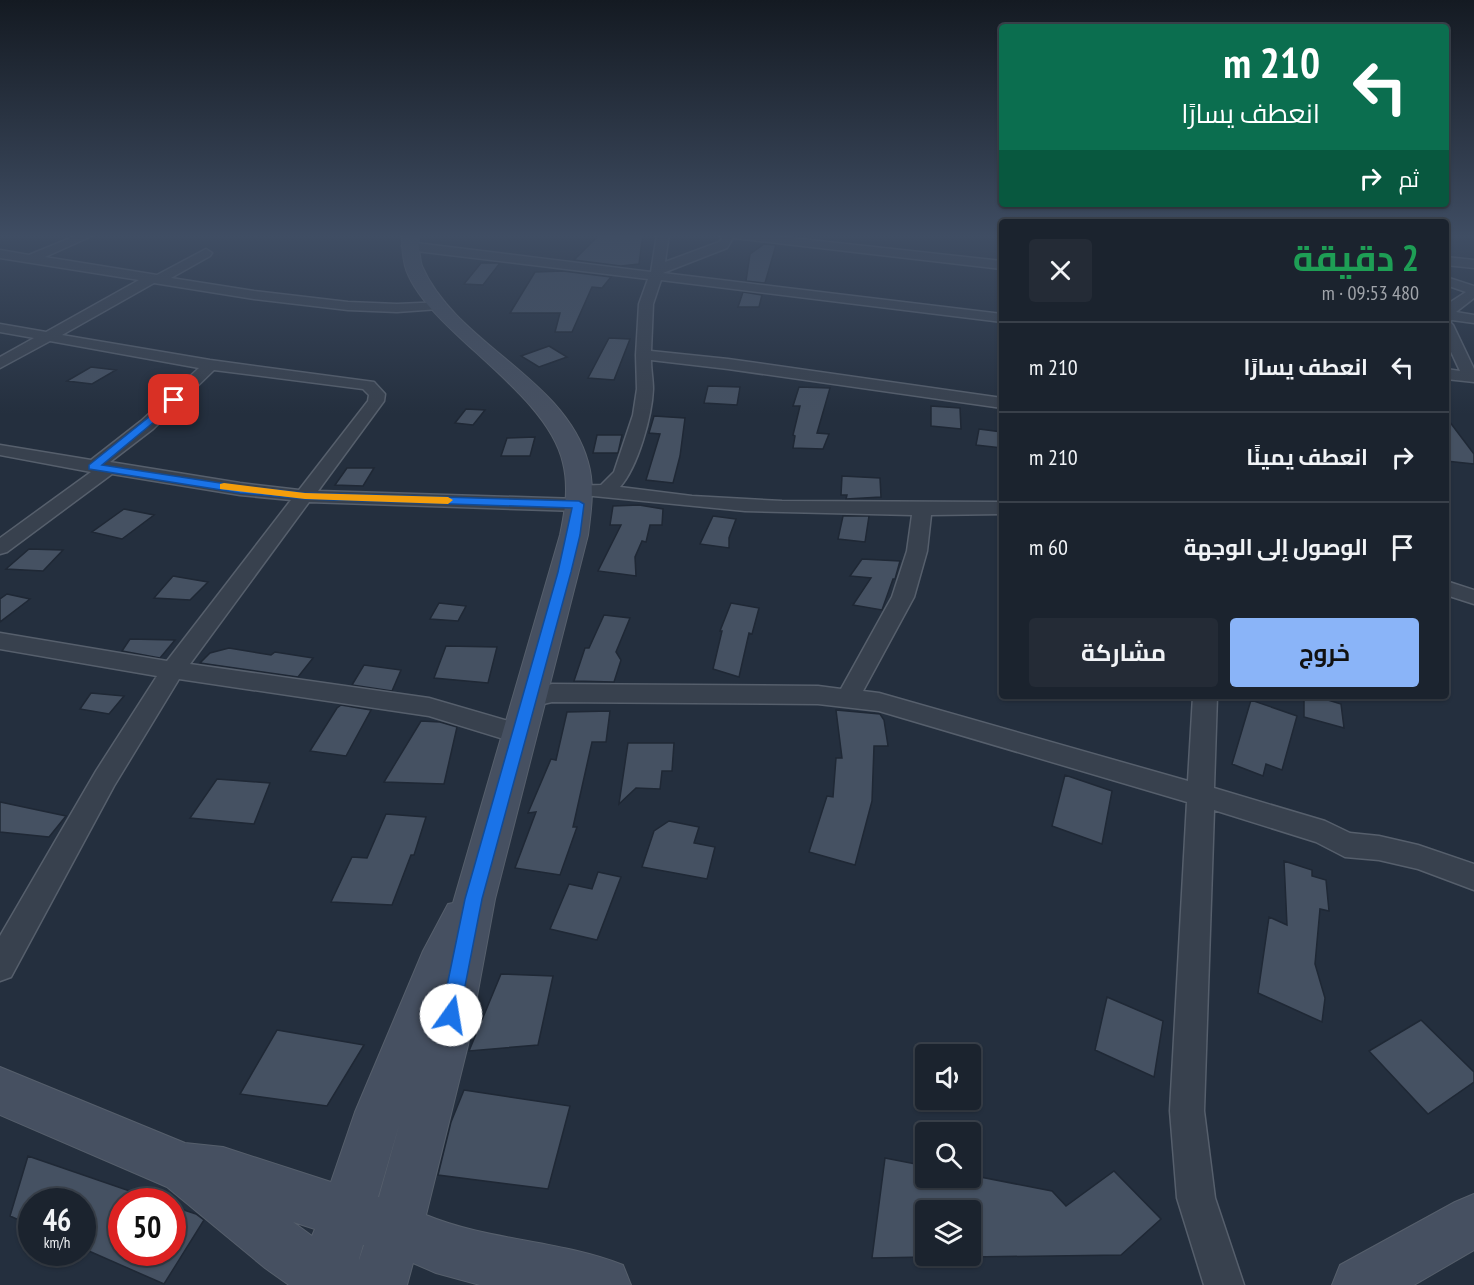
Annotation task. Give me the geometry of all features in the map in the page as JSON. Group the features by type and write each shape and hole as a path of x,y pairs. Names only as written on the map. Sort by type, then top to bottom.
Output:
{"main road":[{"path":"379,1285 396,1229 446,1035 474,899 574,535 589,495 572,450 546,411 519,381 461,329 428,294"},
{"path":"0,1091 185,1169 284,1249 334,1282 346,1212 379,1112 444,951 474,899"},
{"path":"185,1169 223,1173 396,1229 436,1246 500,1263 603,1285"},
{"path":"1360,1285 1474,1221"}],"street":[{"path":"0,363 128,294"},
{"path":"248,294 348,306 397,308 439,305"},
{"path":"589,495 622,474 641,415 645,389 643,355 646,304 649,294"},
{"path":"821,294 999,318"},
{"path":"1449,314 1451,308 1470,294"},
{"path":"1449,320 1474,319"},
{"path":"1449,325 1472,377"},
{"path":"0,328 145,356 355,383 374,388 377,394 376,401 262,549 173,670 89,807 0,966"},
{"path":"643,355 740,365 999,403"},
{"path":"0,548 100,468 210,366"},
{"path":"1449,374 1472,377"},
{"path":"0,450 100,468 240,489 305,496 589,495 708,503 922,509 999,508"},
{"path":"849,697 910,580 922,509"},
{"path":"1449,589 1474,597"},
{"path":"0,640 173,670 429,707 520,734"},
{"path":"530,698 552,693 808,694 849,697 888,704 1325,833 1345,845 1378,848 1418,857 1474,877"},
{"path":"1205,699 1187,1111 1196,1198 1224,1285"}],"building":[{"path":"522,294 589,294 572,332 555,332 560,313 510,313"},
{"path":"742,294 762,295 759,307 738,307"},
{"path":"609,338 630,339 614,380 588,378"},
{"path":"549,346 567,357 539,367 521,356"},
{"path":"91,367 116,370 92,384 67,381"},
{"path":"708,386 740,387 737,405 704,403"},
{"path":"799,387 830,388 817,433 829,434 823,449 793,448 795,436 793,435 800,406 793,406"},
{"path":"931,406 960,408 961,429 931,426"},
{"path":"466,409 485,410 473,425 455,423"},
{"path":"654,416 685,418 680,456 673,483 646,480 660,434 649,433"},
{"path":"1449,421 1474,454 1474,464 1449,461"},
{"path":"979,429 999,432 999,448 976,445"},
{"path":"597,435 622,435 618,453 593,453"},
{"path":"535,437 530,456 501,456 507,438"},
{"path":"347,468 374,468 363,486 335,485"},
{"path":"842,476 880,478 881,497 846,499 847,495 841,495"},
{"path":"639,505 663,509 662,525 650,525 646,542 642,541 635,557 636,576 598,571 621,525 610,525 613,506"},
{"path":"124,509 154,515 122,539 92,532"},
{"path":"713,516 736,519 729,538 729,548 700,544"},
{"path":"843,516 869,516 865,542 838,539"},
{"path":"29,549 63,550 43,571 6,569"},
{"path":"862,559 900,561 882,610 853,605 871,578 850,576"},
{"path":"173,576 208,582 190,600 154,598"},
{"path":"7,594 30,599 0,622 0,599"},
{"path":"439,603 466,606 458,621 430,619"},
{"path":"731,603 759,608 752,634 749,633 739,677 713,669 722,631 720,631"},
{"path":"604,615 630,618 616,652 621,660 614,682 574,681 585,648 589,648"},
{"path":"130,639 175,640 160,658 122,651"},
{"path":"446,646 497,647 488,683 434,678"},
{"path":"229,648 271,655 275,652 313,658 298,677 200,663 210,653"},
{"path":"364,665 401,670 392,691 352,685"},
{"path":"91,693 124,696 109,714 80,709"},
{"path":"1304,699 1325,699 1341,704 1344,728 1304,717"},
{"path":"1251,700 1297,716 1282,770 1266,764 1263,776 1232,764"},
{"path":"341,705 371,710 346,756 310,751 337,708"},
{"path":"836,710 880,714 884,720 888,746 874,746 872,801 855,865 809,852 827,796 833,797 836,758 842,758"},
{"path":"610,711 606,742 592,742 573,827 577,827 560,875 515,868 536,812 528,813 551,759 556,760 567,712"},
{"path":"421,721 440,722 457,727 444,784 384,782"},
{"path":"628,743 674,743 672,771 662,771 660,789 636,788 619,804"},
{"path":"1065,775 1112,791 1102,844 1052,826"},
{"path":"217,779 270,783 254,824 190,818"},
{"path":"0,802 66,816 49,837 0,832"},
{"path":"386,814 426,817 414,855 411,855 392,905 331,902 352,857 367,858"},
{"path":"669,821 699,827 694,843 715,847 707,879 642,867 654,831"},
{"path":"1284,861 1312,870 1312,876 1326,880 1329,911 1320,909 1315,964 1325,998 1322,1022 1258,993 1269,917 1287,925"},
{"path":"598,872 621,877 597,940 550,929 569,884 592,889"},
{"path":"501,974 553,976 538,1045 469,1051"},
{"path":"1107,997 1163,1021 1154,1077 1095,1050"},
{"path":"1421,1020 1474,1072 1474,1082 1428,1114 1369,1051"},
{"path":"277,1030 364,1045 327,1106 240,1094"},
{"path":"464,1090 570,1106 548,1189 438,1175 451,1122"},
{"path":"28,1156 121,1188 108,1188 108,1259 96,1254 96,1188 18,1188"},
{"path":"885,1158 915,1164 915,1188 981,1188 981,1177 1052,1191 1066,1206 1114,1171 1161,1219 1121,1255 981,1257 981,1200 915,1200 915,1257 872,1258"},
{"path":"18,1189 18,1220 10,1216"},
{"path":"186,1211 204,1220 186,1249"},
{"path":"123,1266 175,1266 164,1284"}],"slow traffic":[{"path":"224,487 305,496 448,500"}],"route":[{"path":"174,400 147,425 93,467 240,489 305,496 579,504 574,535 474,899 451,1015"}]}
